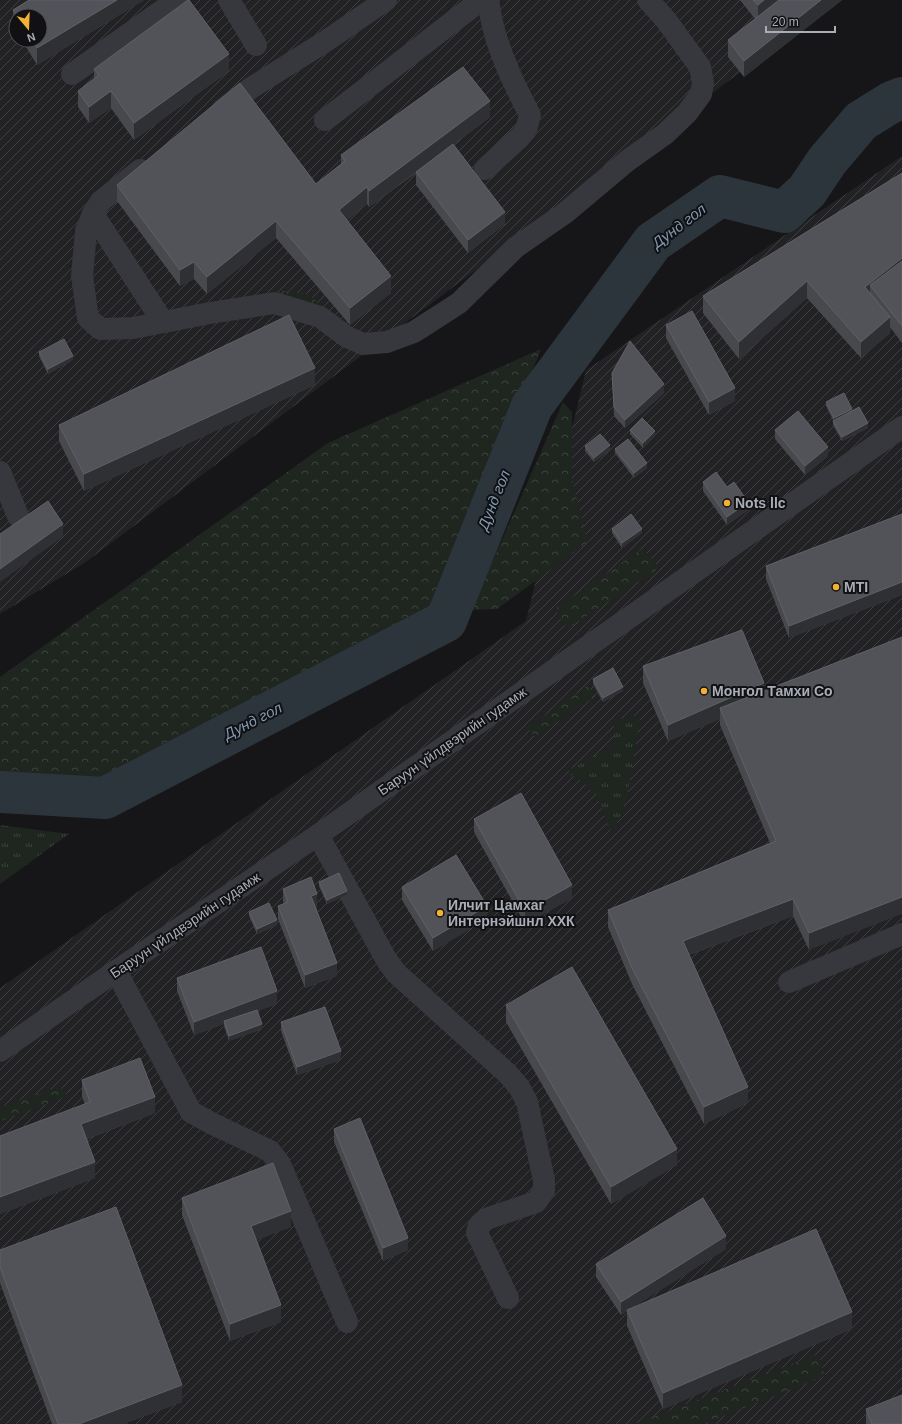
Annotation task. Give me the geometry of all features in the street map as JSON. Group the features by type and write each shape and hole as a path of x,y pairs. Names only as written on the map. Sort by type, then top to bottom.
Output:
{"street":[{"path":"72,74 177,0"},
{"path":"229,0 256,45"},
{"path":"207,121 252,88 326,41 386,0"},
{"path":"325,120 481,0"},
{"path":"484,169 523,134 526,130 530,115 502,54 494,31 488,0"},
{"path":"156,158 101,201 93,214 86,232 82,276 88,318 100,328 133,328 275,303 320,317 347,337 363,344 387,342 414,332 459,303 516,248 565,213 627,160 665,134 687,113 701,94 703,83 700,67 666,20 648,0"},
{"path":"93,214 163,322"},
{"name":"Баруун үйлдвэрийн гудамж","path":"0,1051 318,835 902,427"},
{"path":"0,472 18,516"},
{"path":"318,835 386,959 396,973 508,1074 519,1087 527,1102 544,1180 544,1191 536,1202 486,1219 479,1225 476,1234 508,1298"},
{"path":"789,982 902,934"},
{"path":"116,971 190,1112 270,1151 280,1164 347,1322"}],"shaded area":[{"path":"0,0 837,0 83,564 0,614"},
{"path":"902,156 902,1424 0,1424 0,988 526,621 586,370"}],"green space":[{"path":"282,291 308,294 327,310 298,304 236,323 228,308"},
{"path":"541,349 433,616 99,788 0,779 0,677 328,443"},
{"path":"563,402 572,412 572,480 588,542 497,609 471,610"},
{"path":"643,548 659,568 567,629 555,609"},
{"path":"588,686 595,697 535,737 527,727"},
{"path":"633,715 640,719 627,798 614,831 609,829 598,798 582,781 571,775 568,770 614,746 614,721"},
{"path":"0,825 69,834 0,884"},
{"path":"55,1088 63,1089 68,1096 0,1121 0,1107"},
{"path":"818,1354 825,1376 703,1424 634,1424"}],"building":[{"path":"29,0 117,0 48,41 48,8 16,8"},
{"path":"188,0 229,54 134,123 111,91 89,107 78,91 99,75 94,69"},
{"path":"753,0 764,0 758,5"},
{"path":"779,0 821,0 744,61 728,40"},
{"path":"463,67 490,101 369,191 367,187 339,210 391,276 350,308 276,221 207,277 194,262 180,270 117,185 240,83 316,184 345,161 341,155"},
{"path":"453,144 505,212 468,240 416,172"},
{"path":"902,173 902,258 865,287 890,317 861,342 807,281 739,342 703,296"},
{"path":"902,261 902,326 870,285"},
{"path":"692,311 735,388 709,402 666,325"},
{"path":"289,315 315,368 84,474 59,425"},
{"path":"64,339 73,356 48,369 39,352"},
{"path":"630,341 664,384 625,420 614,407 612,373"},
{"path":"844,393 852,409 834,418 826,402"},
{"path":"859,407 868,423 842,437 833,421"},
{"path":"798,411 828,447 805,466 775,430"},
{"path":"642,418 655,431 643,443 630,430"},
{"path":"600,434 610,445 594,458 585,446"},
{"path":"628,439 647,463 634,473 615,449"},
{"name":"Nots llc","path":"716,472 727,487 734,482 748,502 727,517 703,482"},
{"path":"48,501 63,524 0,569 0,534"},
{"path":"631,514 642,529 622,543 612,529"},
{"name":"MTI","path":"902,514 902,582 789,626 766,566"},
{"name":"Монгол Тамхи Со","path":"742,630 764,683 668,725 643,666"},
{"path":"902,637 902,897 809,933 793,899 683,941 748,1087 704,1107 632,968 608,910 776,841 720,708"},
{"path":"613,668 623,687 603,698 593,679"},
{"path":"521,793 572,885 525,911 474,819"},
{"path":"456,855 487,906 433,938 402,887"},
{"path":"339,873 347,891 327,900 319,882"},
{"path":"311,877 317,894 311,896 337,963 305,975 278,906 288,902 283,889"},
{"path":"269,903 277,920 257,929 249,912"},
{"path":"261,947 277,991 194,1022 177,978"},
{"path":"572,967 677,1149 611,1187 506,1005"},
{"path":"325,1007 341,1051 297,1067 281,1022"},
{"path":"257,1010 262,1024 229,1036 224,1021"},
{"path":"140,1058 155,1097 81,1124 95,1162 0,1197 0,1136 90,1102 82,1080"},
{"path":"360,1118 408,1238 383,1248 334,1129"},
{"path":"273,1163 291,1211 251,1226 281,1305 230,1324 182,1198"},
{"path":"703,1198 726,1236 621,1302 596,1264"},
{"path":"116,1207 182,1385 79,1424 58,1424 0,1267 0,1250"},
{"path":"816,1229 852,1312 663,1393 627,1310"},
{"path":"902,1395 902,1424 872,1424 866,1409"}],"waterway":[{"name":"Дунд гол","path":"0,792 105,798 446,621 532,406 653,242 720,196 784,212 807,191 827,161 861,121 890,103 902,98"}],"place":[{"name":"Nots llc","path":"727,503"},
{"name":"MTI","path":"836,587"},
{"name":"Монгол Тамхи Со","path":"704,691"},
{"name":"Илчит Цамхаг Интернэйшнл ХХК","path":"440,913"}]}
